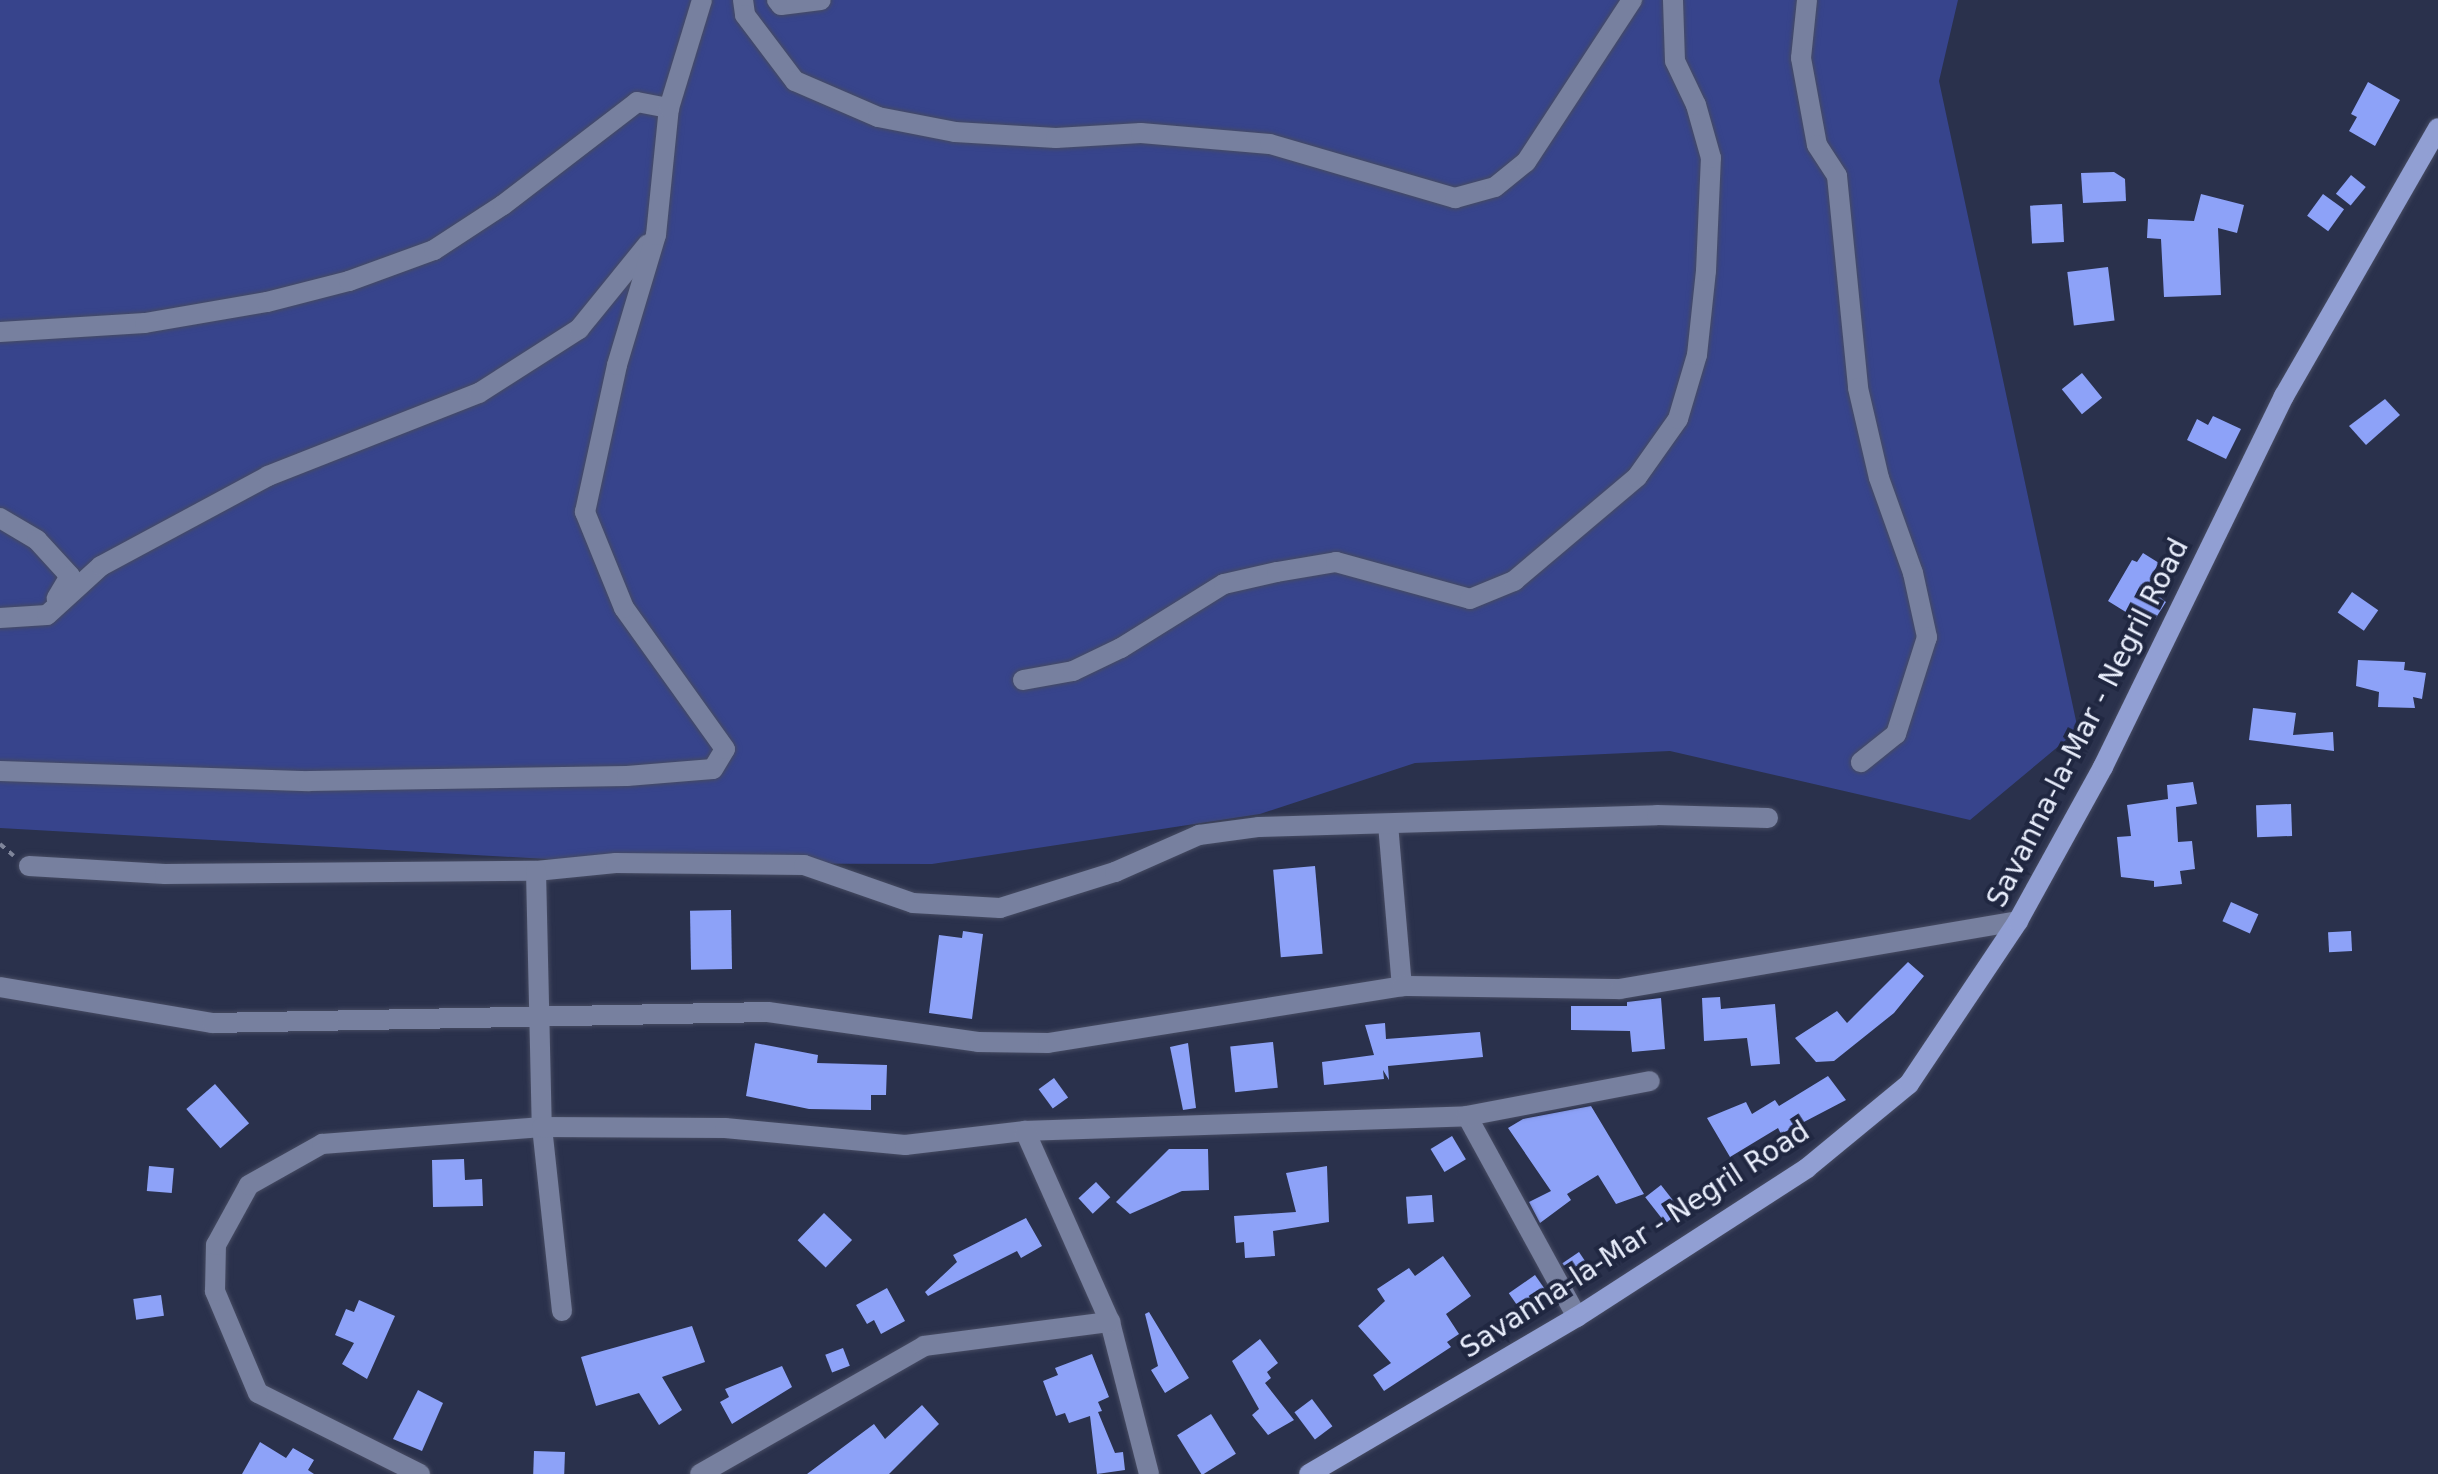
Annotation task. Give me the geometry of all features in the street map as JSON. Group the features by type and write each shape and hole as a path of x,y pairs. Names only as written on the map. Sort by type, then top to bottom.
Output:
{"main road":[{"name":"Savanna-la-Mar - Negril Road","path":"1309,1474 1577,1317 1807,1168 1909,1084 2018,921 2103,767 2284,396 2438,128"}],"street":[{"path":"0,771 309,781 627,776 713,769 725,749 624,608 585,512 617,365 656,235 669,108 702,0"},
{"path":"743,0 745,15 795,81 878,117 955,132 1056,138 1141,133 1270,144 1455,198 1495,187 1526,162 1632,0"},
{"path":"777,0 781,5 821,0"},
{"path":"1023,680 1073,671 1121,648 1224,584 1277,572 1336,562 1470,599 1514,581 1637,477 1678,419 1697,355 1706,271 1711,158 1696,105 1675,61 1673,0"},
{"path":"1807,0 1801,58 1817,145 1837,176 1858,388 1879,478 1913,573 1927,637 1896,734 1861,762"},
{"path":"0,332 145,323 267,302 349,281 434,250 503,205 637,102 669,108"},
{"path":"0,618 47,615 101,566 268,476 479,393 579,329 656,235"},
{"path":"0,518 37,540 70,576 47,615"},
{"path":"29,866 165,874 536,871 616,863 804,865 913,903 1000,908 1115,872 1199,835 1259,827 1657,815 1768,818"},
{"path":"1388,824 1402,986"},
{"path":"536,871 542,1127 562,1311"},
{"path":"0,987 212,1023 537,1014 768,1012 978,1042 1048,1043 1402,986 1620,989 2018,921"},
{"path":"420,1474 258,1393 215,1291 216,1245 249,1185 322,1144 542,1127 725,1128 905,1145 1025,1131 1467,1116 1650,1081"},
{"path":"1467,1116 1577,1317"},
{"path":"1025,1131 1110,1322 1149,1474"},
{"path":"700,1474 924,1346 1110,1322"}],"shaded area":[{"path":"0,0 1958,0 1939,81 2078,730 1970,820 1670,751 1415,763 1260,814 932,864 616,863 0,828"}],"building":[{"path":"2368,82 2400,100 2375,146 2349,131 2357,117 2351,114"},
{"path":"2114,172 2125,179 2126,201 2083,203 2081,173"},
{"path":"2351,175 2366,187 2351,206 2336,194"},
{"path":"2201,194 2244,205 2237,233 2218,228 2221,295 2164,297 2161,239 2147,238 2148,219 2194,221"},
{"path":"2323,194 2344,209 2328,231 2307,216"},
{"path":"2062,204 2064,242 2032,244 2030,206"},
{"path":"2108,267 2115,321 2074,326 2067,272"},
{"path":"2082,373 2102,398 2082,414 2062,389"},
{"path":"2385,399 2400,415 2366,445 2349,426"},
{"path":"2213,416 2241,429 2226,459 2187,440 2197,419 2208,425"},
{"path":"2143,553 2159,563 2152,574 2164,582 2156,594 2166,602 2150,627 2108,601 2132,560 2137,562"},
{"path":"2352,592 2378,610 2364,631 2338,612"},
{"path":"2358,660 2405,662 2404,670 2426,673 2422,699 2413,697 2415,708 2378,707 2379,692 2356,686"},
{"path":"2253,708 2296,713 2293,735 2333,732 2334,751 2249,740"},
{"path":"2193,782 2197,804 2176,807 2178,842 2192,841 2195,869 2180,871 2182,884 2154,887 2154,881 2121,877 2117,837 2131,836 2127,805 2168,799 2167,785"},
{"path":"2291,804 2292,836 2257,837 2256,805"},
{"path":"1315,866 1323,954 1281,957 1273,870"},
{"path":"2231,902 2258,914 2250,933 2222,921"},
{"path":"731,910 732,969 691,970 690,911"},
{"path":"963,931 983,934 972,1019 929,1013 939,935 962,938"},
{"path":"2351,931 2352,951 2329,952 2328,932"},
{"path":"1908,962 1924,976 1894,1013 1834,1061 1816,1062 1795,1038 1837,1011 1847,1023"},
{"path":"1720,997 1721,1009 1775,1004 1780,1064 1751,1066 1747,1038 1704,1041 1702,998"},
{"path":"1661,998 1665,1049 1632,1052 1630,1031 1571,1030 1571,1006 1627,1006 1627,1002"},
{"path":"1385,1023 1386,1039 1480,1032 1483,1057 1388,1066 1389,1080 1383,1070 1384,1079 1324,1085 1322,1062 1374,1055 1365,1025"},
{"path":"1273,1042 1278,1088 1235,1092 1230,1046"},
{"path":"755,1043 818,1055 817,1063 887,1065 886,1095 871,1095 871,1110 809,1109 746,1096"},
{"path":"1188,1043 1196,1108 1183,1110 1170,1047"},
{"path":"1828,1076 1846,1100 1781,1134 1778,1128 1730,1157 1707,1118 1746,1102 1752,1114 1775,1100 1779,1106"},
{"path":"1054,1078 1068,1097 1053,1109 1039,1089"},
{"path":"215,1084 249,1123 220,1148 186,1109"},
{"path":"1591,1106 1644,1194 1616,1204 1598,1175 1567,1194 1571,1200 1540,1223 1529,1202 1551,1191 1508,1128 1523,1119"},
{"path":"1452,1136 1466,1159 1444,1172 1431,1149"},
{"path":"1169,1149 1208,1149 1209,1190 1182,1191 1130,1214 1116,1202"},
{"path":"464,1159 465,1180 482,1179 483,1206 433,1207 432,1160"},
{"path":"149,1166 174,1168 172,1193 147,1191"},
{"path":"1327,1166 1329,1222 1273,1231 1275,1256 1245,1258 1244,1242 1236,1243 1234,1216 1296,1212 1286,1173"},
{"path":"1096,1182 1110,1197 1093,1214 1078,1198"},
{"path":"1661,1185 1681,1211 1666,1223 1645,1197"},
{"path":"1432,1195 1434,1222 1408,1224 1406,1197"},
{"path":"824,1213 852,1240 826,1267 798,1240"},
{"path":"1026,1218 1042,1246 1021,1258 1017,1251 928,1296 925,1292 957,1262 953,1255"},
{"path":"1579,1252 1589,1267 1572,1278 1562,1263"},
{"path":"1443,1256 1471,1296 1446,1314 1459,1334 1447,1342 1451,1347 1384,1391 1373,1375 1391,1363 1358,1326 1385,1301 1377,1289 1409,1268 1415,1276"},
{"path":"1535,1275 1551,1298 1525,1316 1509,1293"},
{"path":"887,1288 905,1321 881,1334 874,1320 867,1324 856,1305"},
{"path":"161,1295 164,1316 136,1320 133,1299"},
{"path":"359,1300 395,1316 367,1379 342,1364 354,1343 335,1335 346,1309 354,1312"},
{"path":"1149,1312 1189,1378 1165,1393 1151,1370 1158,1366 1145,1314"},
{"path":"692,1326 705,1362 662,1377 682,1410 659,1425 639,1393 596,1406 581,1357"},
{"path":"1260,1339 1278,1363 1267,1372 1271,1378 1265,1383 1294,1420 1268,1435 1252,1415 1259,1409 1232,1361"},
{"path":"843,1348 850,1366 832,1373 825,1355"},
{"path":"1092,1354 1109,1397 1098,1402 1102,1411 1098,1412 1115,1453 1123,1452 1125,1470 1097,1474 1090,1416 1069,1423 1065,1413 1056,1416 1043,1381 1058,1375 1055,1368"},
{"path":"782,1366 792,1387 732,1424 720,1402 729,1397 725,1389"},
{"path":"418,1390 443,1403 422,1451 393,1439"},
{"path":"1312,1399 1332,1426 1315,1439 1294,1412"},
{"path":"922,1405 939,1424 889,1474 807,1474 874,1424 885,1439"},
{"path":"1211,1414 1236,1454 1201,1474 1177,1435"},
{"path":"260,1442 286,1458 293,1448 314,1460 308,1470 314,1474 242,1474"},
{"path":"534,1451 565,1452 564,1474 533,1474"}]}
